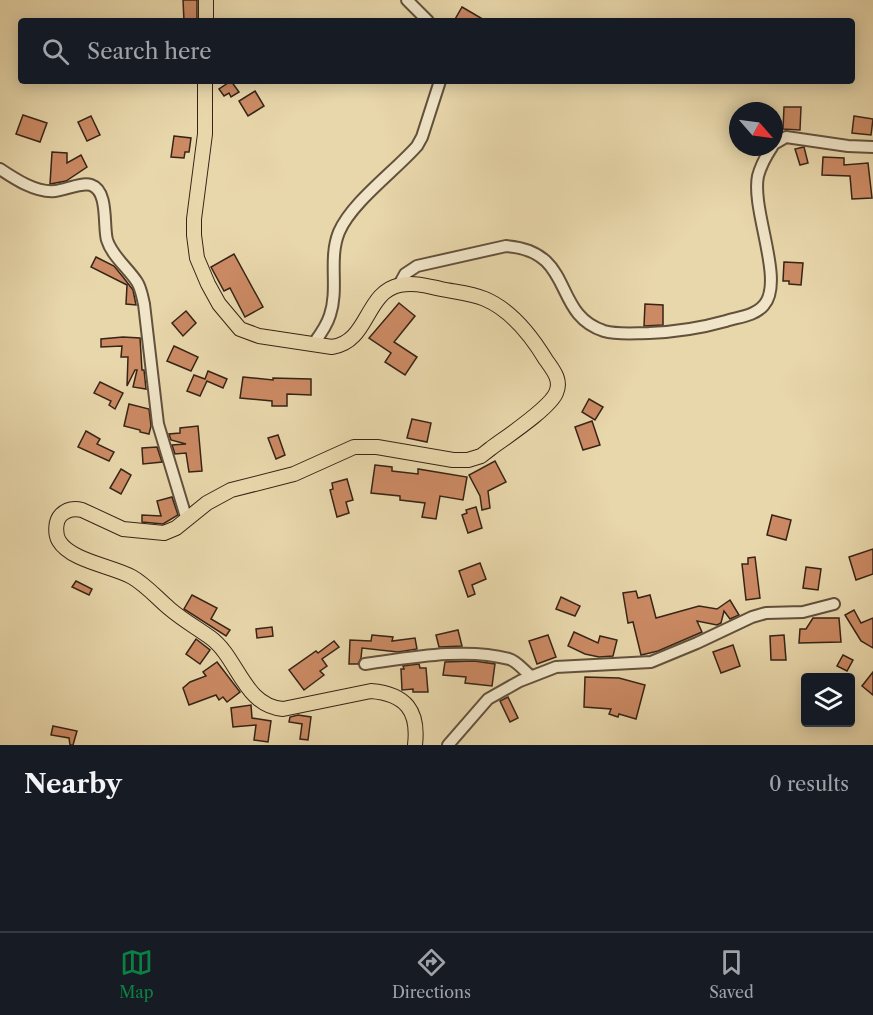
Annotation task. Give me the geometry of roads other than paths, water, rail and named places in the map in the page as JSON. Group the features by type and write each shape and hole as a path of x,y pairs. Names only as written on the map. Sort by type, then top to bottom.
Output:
{"main road":[{"path":"206,0 206,18"},
{"path":"205,84 205,134 194,219 197,258 219,304 232,323 240,329 259,336 332,347 342,346 356,334 380,297 389,288 417,284 428,286 474,296 496,304 512,317 557,376 559,383 556,393 549,403 490,449 468,460 453,460 377,447 354,447 294,474 231,490 207,503 187,520 164,533 123,529 75,509 66,511 58,517 56,529 59,541 82,558 130,576 183,620 212,638 226,653 247,687 266,704 283,709 371,691 383,692 398,698 407,706 415,719 415,745"}],"street":[{"path":"407,0 425,18"},
{"path":"314,344 330,318 334,250 340,231 350,215 417,146 439,84"},
{"path":"783,139 786,137 848,146 873,147"},
{"path":"399,285 405,274 417,266 513,246 520,247 547,261 556,272 574,310 589,323 604,331 658,333 704,327 753,313 764,306 770,295 771,274 757,199 758,176 765,156"},
{"path":"0,169 40,189 53,191 91,185 98,189 103,201 107,241 139,285 144,304 158,424 187,520"},
{"path":"448,745 488,699 531,676 556,667 651,662 697,644 752,617 766,613 803,612 834,604"},
{"path":"364,664 424,656 487,656 511,660 531,676"}]}
